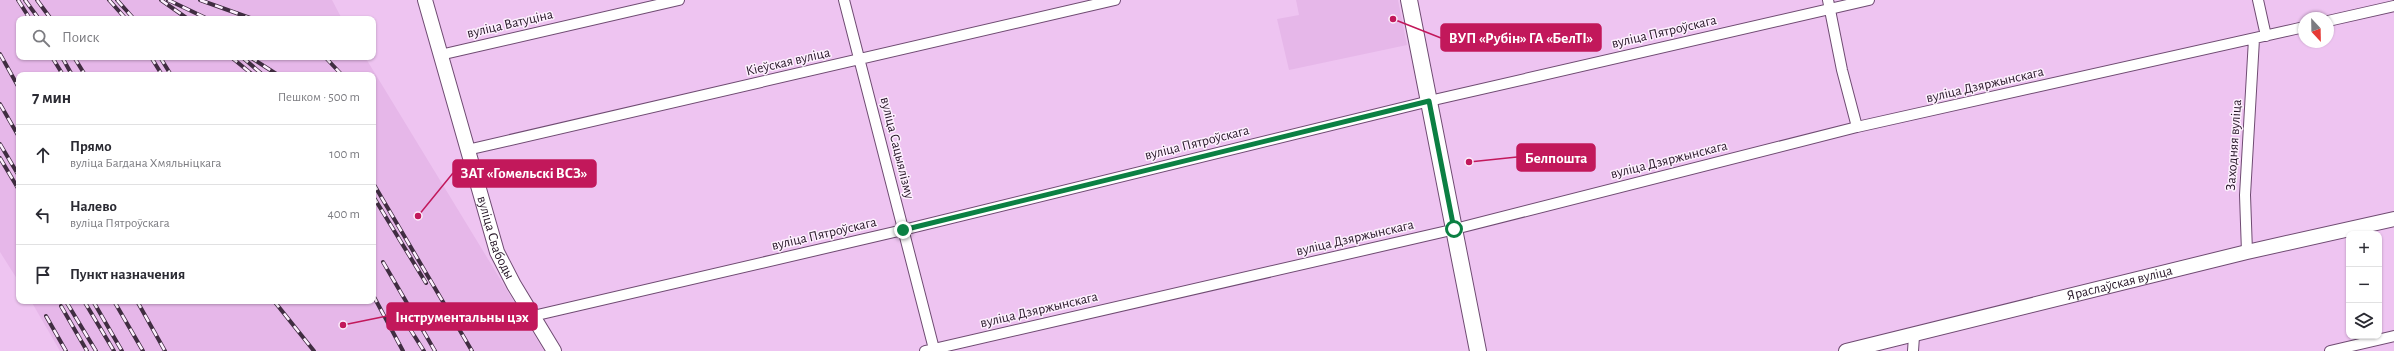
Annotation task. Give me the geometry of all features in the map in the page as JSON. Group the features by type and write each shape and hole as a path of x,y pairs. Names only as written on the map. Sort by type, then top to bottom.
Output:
{"main road":[{"path":"1408,0 1478,351"}],"street":[{"name":"вуліца Свабоды","path":"425,0 497,252 554,351"},
{"name":"вуліца Ватуціна","path":"440,55 679,0"},
{"name":"вуліца Сацыялізму","path":"844,0 861,60 903,230 929,350"},
{"name":"Кіеўская вуліца","path":"467,150 1115,0"},
{"name":"вуліца Пятроўскага","path":"533,316 903,230 1829,4 1869,0"},
{"path":"2258,0 2266,36"},
{"path":"1829,4 1842,70 1857,128"},
{"path":"2334,20 2394,6"},
{"name":"вуліца Дзяржынскага","path":"929,350 1454,229 1857,128 2298,28"},
{"name":"Заходняя вуліца","path":"2247,252 2245,195 2254,39"},
{"name":"Яраслаўская вуліца","path":"1846,351 1914,336 2247,252 2394,219"},
{"path":"1913,351 1914,336"},
{"path":"2330,351 2394,336"}],"shaded area":[{"path":"0,0 332,0 340,16 16,16 16,60 367,60 374,72 16,72 16,277 0,252"},
{"path":"1296,0 1398,0 1407,45 1289,70 1277,19 1299,15"},
{"path":"376,75 544,351 60,351 33,304 376,304"}],"railway":[{"path":"18,0 28,16"},
{"path":"25,0 37,16"},
{"path":"37,0 49,16"},
{"path":"109,0 123,16"},
{"path":"117,0 131,16"},
{"path":"161,0 184,16"},
{"path":"168,0 202,16"},
{"path":"200,0 245,16"},
{"path":"0,54 16,83"},
{"path":"54,60 61,72"},
{"path":"64,60 70,72"},
{"path":"76,60 83,72"},
{"path":"153,60 160,72"},
{"path":"162,60 169,72"},
{"path":"235,60 249,72"},
{"path":"246,60 260,72"},
{"path":"255,60 273,72"},
{"path":"328,60 339,72"},
{"path":"0,104 16,132"},
{"path":"0,144 16,171"},
{"path":"0,158 16,185"},
{"path":"376,188 472,351"},
{"path":"376,201 426,283"},
{"path":"383,262 435,351"},
{"path":"376,301 403,351"},
{"path":"68,304 96,351"},
{"path":"86,304 114,351"},
{"path":"95,304 122,351"},
{"path":"116,304 143,351"},
{"path":"139,304 165,351"},
{"path":"276,304 314,351"},
{"path":"61,306 87,351"},
{"path":"46,316 66,351"},
{"path":"410,329 424,351"}],"place":[{"name":"ВУП «Рубін» ГА «БелТІ»","path":"1393,19"},
{"name":"Белпошта","path":"1469,162"},
{"name":"ЗАТ «Гомельскі ВСЗ»","path":"418,216"},
{"name":"Інструментальны цэх","path":"343,325"}],"route":[{"path":"903,230 1429,101 1454,229"}]}
